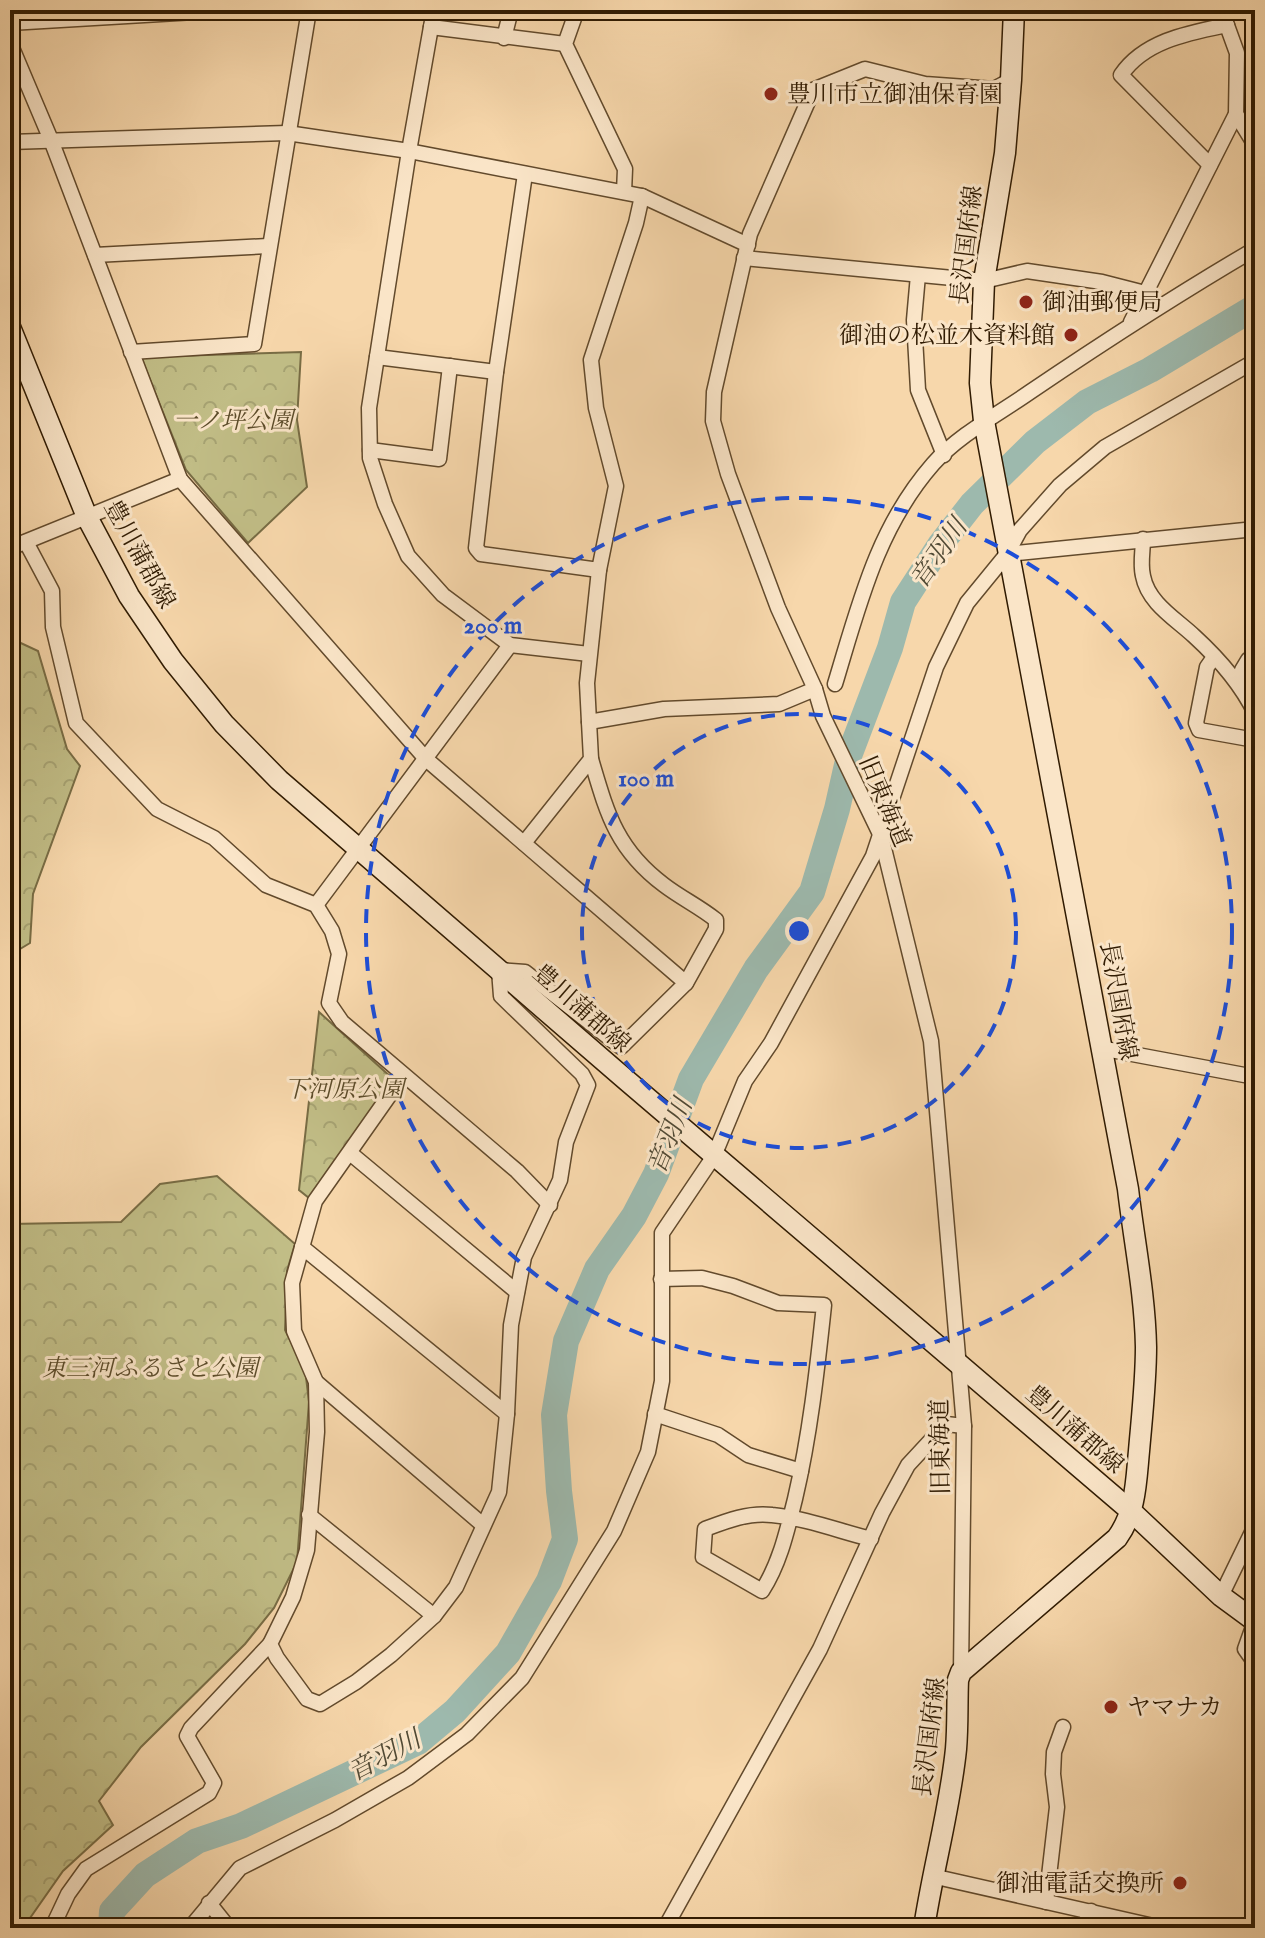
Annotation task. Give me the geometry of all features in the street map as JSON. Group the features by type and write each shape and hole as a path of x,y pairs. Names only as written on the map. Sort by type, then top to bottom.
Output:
{"main road":[{"name":"長沢国府線","path":"924,1928 932,1876 945,1824 956,1748 958,1680 961,1672 1117,1538 1132,1512 1146,1346 1128,1189 984,425 980,383 984,281 1005,153 1014,10"},
{"name":"豊川蒲郡線","path":"10,327 87,517 129,596 173,661 224,724 279,780 1132,1512 1221,1596 1255,1621"}],"street":[{"path":"10,23 119,14 228,10"},
{"path":"131,352 254,344 309,10"},
{"path":"434,10 369,408 370,450 385,504 408,556 443,595 510,645 589,654"},
{"path":"504,38 511,10"},
{"path":"577,10 565,44 625,169 624,192"},
{"path":"1130,324 1236,114 1237,53 1226,18 1143,51 1121,75 1210,165"},
{"path":"431,27 565,44"},
{"path":"10,43 51,140 180,479 426,759 686,983"},
{"name":"旧東海道","path":"961,1672 964,1426 931,1041 878,830 831,732 778,608 728,474 713,421 714,392 746,252 813,90 865,69 925,84 994,89 1011,80"},
{"path":"1236,114 1255,145"},
{"path":"10,142 287,133 409,151 642,196 746,252 984,281 1027,271 1102,282 1145,293"},
{"path":"525,174 496,372 476,548 481,554 599,570"},
{"path":"270,1644 307,1699 320,1704 356,1682 434,1616 456,1587 499,1492 511,1325 524,1257 560,1180 566,1142 588,1085 582,1074 501,996 499,970 525,972 621,1047 686,983 716,929 716,920 698,905 666,887 637,863 610,822 591,759 587,683 589,654 599,570 616,486 596,408 591,360 642,196"},
{"path":"95,255 268,246"},
{"path":"835,684 871,565 889,528 934,463 1130,324 1255,249"},
{"path":"918,275 914,320 918,390 944,455"},
{"path":"377,357 496,372"},
{"path":"190,1928 240,1868 335,1820 408,1778 467,1734 522,1678 614,1531 648,1452 662,1381 662,1233 711,1153 745,1081 779,1030 873,856 878,830 936,667 967,603 1020,530 1060,485 1105,447 1255,361"},
{"path":"370,450 439,459 450,366"},
{"path":"10,548 180,479"},
{"path":"1006,546 1255,529"},
{"path":"1143,539 1143,576 1150,592 1167,614 1193,635 1245,692 1255,713"},
{"path":"26,542 52,591 53,627 76,723 157,809 214,838 266,885 316,905 332,931 339,954 329,1003 342,1022 517,1171 550,1205"},
{"path":"316,905 510,645"},
{"path":"1214,657 1207,667 1196,723 1199,730 1255,740"},
{"path":"1245,692 1242,670 1248,660 1255,661"},
{"path":"589,722 664,709 779,704 815,689"},
{"path":"524,843 591,759"},
{"path":"1100,1048 1255,1077"},
{"path":"52,1928 68,1894 86,1869 209,1793 214,1783 187,1736 270,1644 293,1597 307,1550 317,1432 316,1382 294,1331 292,1283 315,1201 403,1076"},
{"path":"350,1153 517,1292"},
{"path":"302,1247 507,1414"},
{"path":"661,1279 702,1278 778,1303 824,1305 817,1384 801,1471 790,1519 787,1537 762,1591 703,1557 705,1529 730,1519 771,1515 790,1519 871,1539"},
{"path":"316,1382 483,1525"},
{"path":"655,1414 718,1435 748,1455 801,1471"},
{"path":"665,1928 820,1649 908,1465 946,1424 964,1426"},
{"path":"309,1515 434,1616"},
{"path":"1221,1596 1255,1526"},
{"path":"1255,1621 1245,1649 1255,1663"},
{"path":"1046,1902 1057,1807 1054,1752 1063,1727"},
{"path":"932,1876 1162,1928"},
{"path":"209,1903 229,1928"},
{"path":"1082,1928 1091,1911"}],"green space":[{"name":"一ノ坪公園","path":"301,352 297,420 307,487 248,543 186,470 141,357"},
{"path":"10,638 38,651 67,749 80,766 33,894 30,943 10,955"},
{"name":"下河原公園","path":"319,1012 393,1079 309,1198 299,1190"},
{"name":"東三河ふるさと公園","path":"217,1176 295,1244 287,1271 285,1330 305,1369 309,1402 297,1562 274,1608 245,1644 141,1747 99,1801 113,1825 63,1871 23,1928 10,1928 10,1224 121,1222 160,1184"}],"waterway":[{"name":"音羽川","path":"111,1928 112,1911 145,1875 197,1841 241,1826 418,1742 455,1711 508,1653 549,1581 565,1539 554,1415 566,1341 597,1269 634,1216 656,1174 691,1079 756,969 812,892 849,756 890,648 903,602 940,545 972,504 1035,442 1087,402 1150,370 1255,307"}],"place":[{"name":"豊川市立御油保育園","path":"771,94"},
{"name":"御油郵便局","path":"1026,302"},
{"name":"御油の松並木資料館","path":"1071,335"},
{"name":"ヤマナカ","path":"1111,1707"},
{"name":"御油電話交換所","path":"1180,1883"}]}
